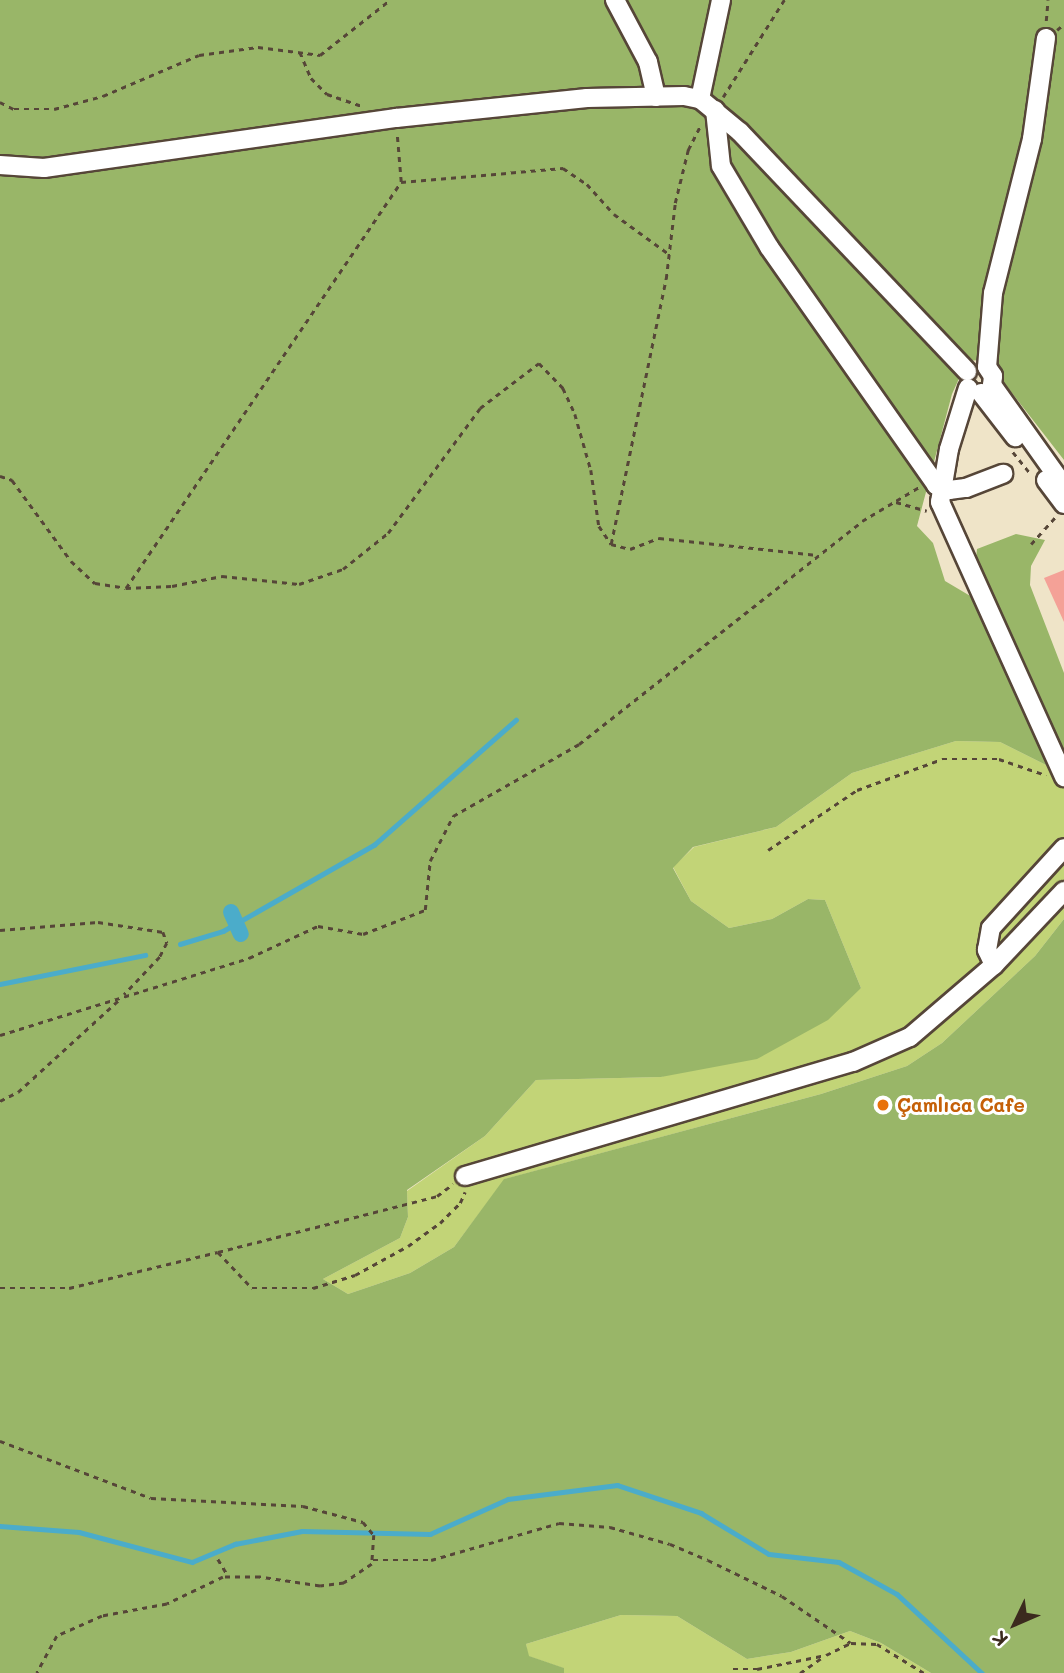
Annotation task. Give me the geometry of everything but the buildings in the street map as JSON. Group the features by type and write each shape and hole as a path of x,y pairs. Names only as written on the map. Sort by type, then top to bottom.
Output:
{"street":[{"path":"615,0 648,62 656,97"},
{"path":"700,99 720,0"},
{"path":"936,483 977,384 976,365 987,367 993,293 1032,139 1046,38"},
{"path":"0,165 44,168 396,118 587,98 700,99 715,110 977,384 1064,486"},
{"path":"715,110 721,166 769,247 936,483 940,502 1060,779"},
{"path":"977,384 1064,503"},
{"path":"936,483 966,488 1003,474"},
{"path":"995,965 987,950 991,928 1064,848"},
{"path":"465,1176 853,1062 910,1037 995,965 1064,891"}],"path":[{"path":"0,102 14,109 54,109 103,96 199,55 258,47 320,55 390,0"},
{"path":"611,544 688,150 698,128 715,110 785,0"},
{"path":"1046,38 1048,0"},
{"path":"126,588 401,182 396,118 327,94 311,78 300,52"},
{"path":"401,182 563,168 587,184 614,215 669,254"},
{"path":"0,476 12,480 71,561 95,583 126,588 172,586 222,576 299,584 343,569 396,524 480,408 539,363 563,388 575,414 591,470 599,526 611,544 630,549 659,538 817,555"},
{"path":"1006,444 1037,482"},
{"path":"0,1035 249,958 318,926 363,933 425,910 430,861 453,817 579,744 817,555 895,502 936,483"},
{"path":"895,502 949,521"},
{"path":"1031,544 1061,511 1064,514"},
{"path":"768,850 857,790 942,759 999,760 1060,779"},
{"path":"0,930 98,922 163,932 167,943 160,957 122,997 18,1092 0,1101"},
{"path":"0,1288 69,1288 436,1196 465,1176 467,1187 460,1203 440,1223 408,1246 345,1278 313,1288 252,1288 218,1252"},
{"path":"0,1441 151,1498 303,1506 363,1521 374,1535 373,1560 362,1573 344,1584 320,1586 260,1577 229,1577 167,1604 102,1616 57,1636 37,1673"},
{"path":"373,1560 431,1560 559,1523 610,1527 670,1544 708,1560 782,1596 851,1643"},
{"path":"218,1559 229,1577"},
{"path":"800,1673 826,1655 851,1643 877,1644 924,1673"},
{"path":"733,1669 757,1669 826,1655"}],"green space":[{"path":"0,0 1064,0 1064,460 998,375 993,359 967,361 952,394 917,526 933,543 945,581 972,597 977,549 1016,534 1045,540 1031,566 1030,585 1064,673 1064,774 1000,742 956,741 852,773 776,827 693,847 673,868 691,901 729,928 772,919 808,899 825,900 861,988 828,1020 757,1059 661,1077 536,1080 485,1136 407,1190 408,1217 400,1238 323,1279 348,1294 410,1273 454,1247 504,1179 821,1094 907,1066 942,1043 1035,956 1064,919 1064,1673 931,1673 881,1643 850,1631 791,1652 747,1659 677,1616 621,1615 526,1644 529,1656 564,1668 564,1673 0,1673"},
{"path":"956,741 1000,742 1064,774 1064,919 1035,956 942,1043 907,1066 821,1094 505,1179 454,1247 410,1273 348,1294 323,1279 400,1238 408,1217 407,1191 485,1136 536,1080 661,1077 861,988 825,900 808,899 772,919 729,928 691,901 673,867 694,847 776,827 852,773"},
{"path":"621,1615 677,1616 747,1659 791,1652 850,1631 881,1643 931,1673 564,1673 563,1668 528,1656 526,1644"}],"waterway":[{"path":"180,944 223,931 374,845 516,720"},
{"path":"231,912 241,934"},
{"path":"0,984 145,955"},
{"path":"0,1526 79,1532 192,1562 235,1544 302,1531 430,1534 508,1499 617,1485 701,1513 769,1554 839,1562 897,1594 982,1673"}],"place":[{"name":"Çamlıca Cafe","path":"883,1105"}]}
